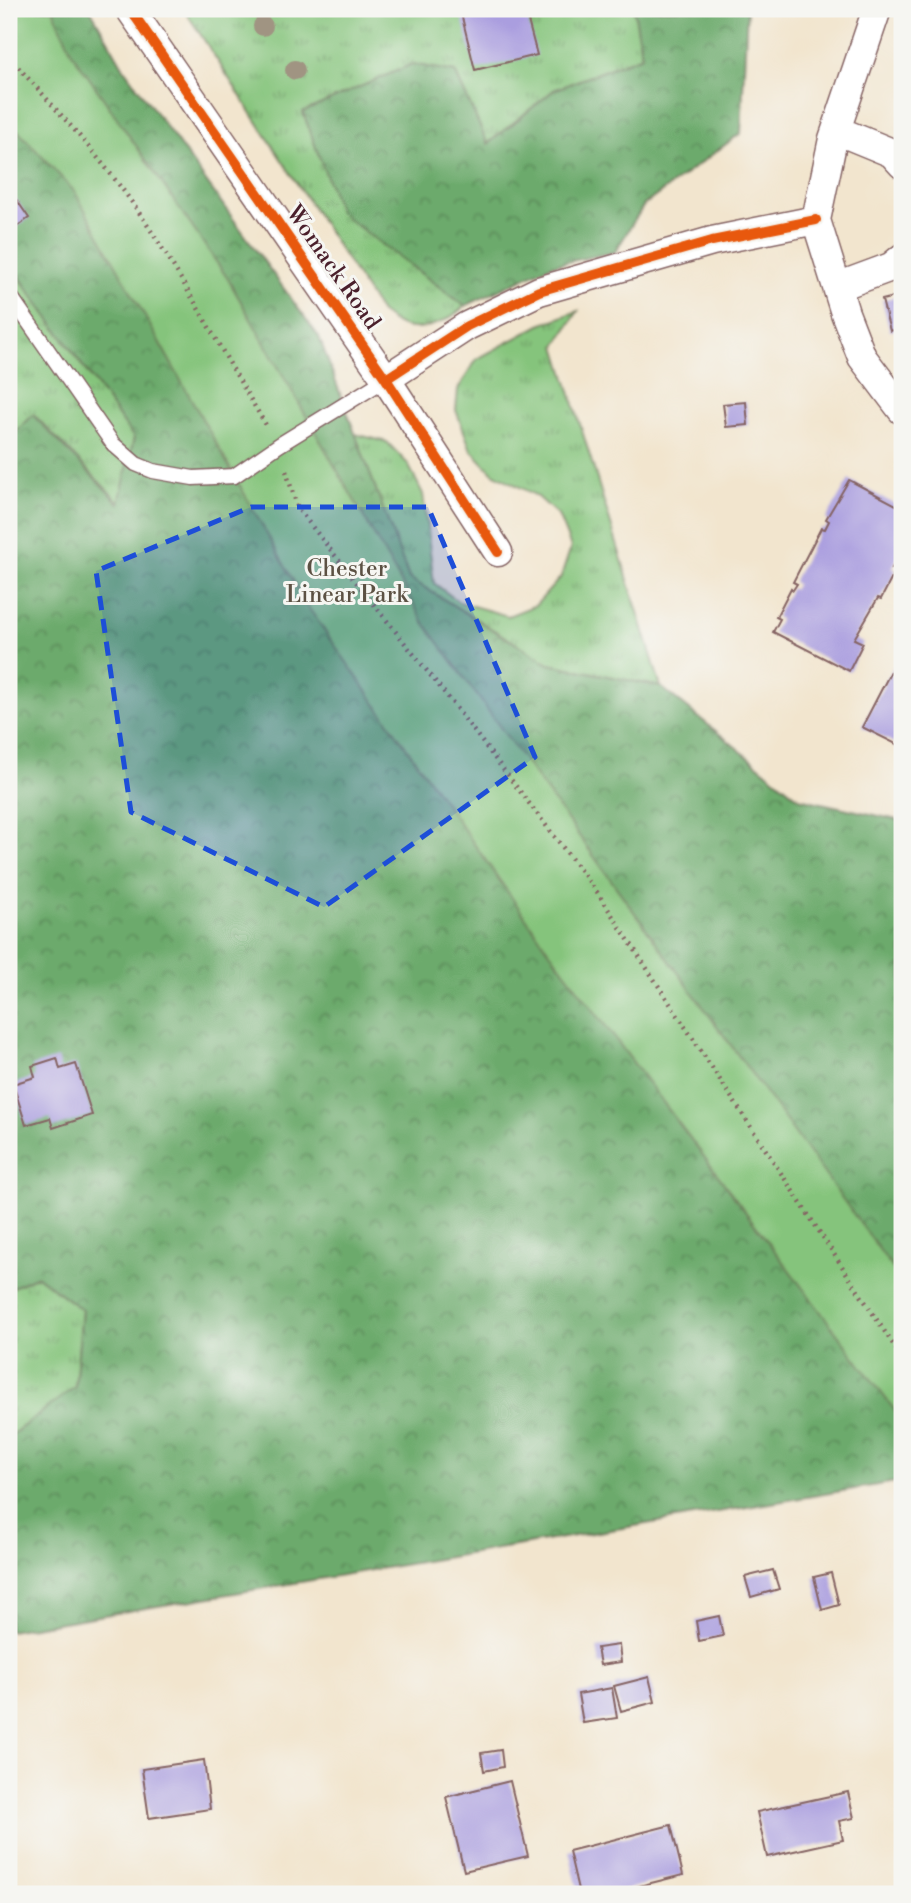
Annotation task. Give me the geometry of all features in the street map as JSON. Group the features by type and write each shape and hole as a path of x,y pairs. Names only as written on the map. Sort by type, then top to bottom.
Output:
{"street":[{"name":"Womack Road","path":"130,9 386,379 498,552"},
{"path":"877,9 836,130 816,220 862,357 902,410"},
{"path":"836,130 892,153 902,164"},
{"path":"386,379 467,327 540,291 712,241 816,220"},
{"path":"837,288 891,267 902,258"}],"lane":[{"path":"9,294 113,444 136,464 153,471 193,478 234,476 386,379"}],"path":[{"path":"9,57 73,128 138,211 192,294 237,377 279,445 298,509 447,696 597,892 902,1359"}],"highlighted area":[{"path":"251,507 428,507 535,757 324,907 131,812 96,571"}],"green space":[{"path":"9,9 90,9 125,70 319,337 409,578 549,664 661,687 799,798 902,821 902,1481 9,1631 9,1437 75,1387 82,1310 37,1276 9,1289 9,439 33,415 119,503 134,438 9,262"},
{"name":"Chester Linear Park","path":"9,9 53,9 72,53 228,279 423,621 902,1281 902,1420 547,948 308,607 75,192 9,121"},
{"path":"184,9 634,9 642,56 554,90 487,144 455,72 413,64 303,112 340,213 465,306 437,324 413,328 399,325 381,313"},
{"path":"634,9 747,9 741,133 644,205 615,252 552,265 465,306 340,213 303,112 412,64 455,72 488,144 554,90 642,56"},
{"path":"9,263 134,438 120,503 34,415 9,439"},
{"path":"578,311 556,346 661,687 549,664 409,578 355,434 387,442 408,464 423,494 434,583 459,602 508,616 536,605 561,577 571,547 558,515 537,496 493,473 471,450 456,410 458,389 477,359 540,325"},
{"path":"37,1276 82,1310 75,1387 9,1437 9,1289"}],"building":[{"path":"460,9 525,9 537,55 475,70"},
{"path":"16,199 29,218 16,227 9,217 9,203"},
{"path":"902,295 902,328 890,331 882,300"},
{"path":"746,402 748,425 726,427 723,404"},
{"path":"849,480 902,508 902,544 892,568 896,570 881,599 878,598 854,639 863,643 849,671 773,632 780,619 776,617 791,588 793,590 797,584 793,582 821,528 825,529 829,521 826,519"},
{"path":"902,650 902,747 862,727"},
{"path":"57,1058 60,1069 76,1064 92,1115 53,1128 50,1118 26,1125 13,1084 35,1077 32,1066"},
{"path":"773,1570 779,1589 751,1597 745,1577"},
{"path":"831,1573 839,1605 822,1610 814,1577"},
{"path":"719,1616 723,1636 699,1641 696,1621"},
{"path":"619,1645 621,1662 600,1665 597,1648"},
{"path":"649,1677 655,1702 621,1711 614,1686"},
{"path":"612,1688 617,1718 583,1723 578,1694"},
{"path":"501,1750 503,1767 484,1771 481,1753"},
{"path":"204,1760 210,1809 149,1818 142,1769"},
{"path":"510,1781 528,1856 464,1871 446,1797"},
{"path":"848,1792 854,1818 839,1821 843,1840 767,1857 757,1812"},
{"path":"671,1825 683,1875 607,1894 579,1894 569,1851"}],"cycle path":[{"path":"130,9 386,379 498,552"},
{"path":"386,379 467,326 539,291 712,241 816,220"}]}
